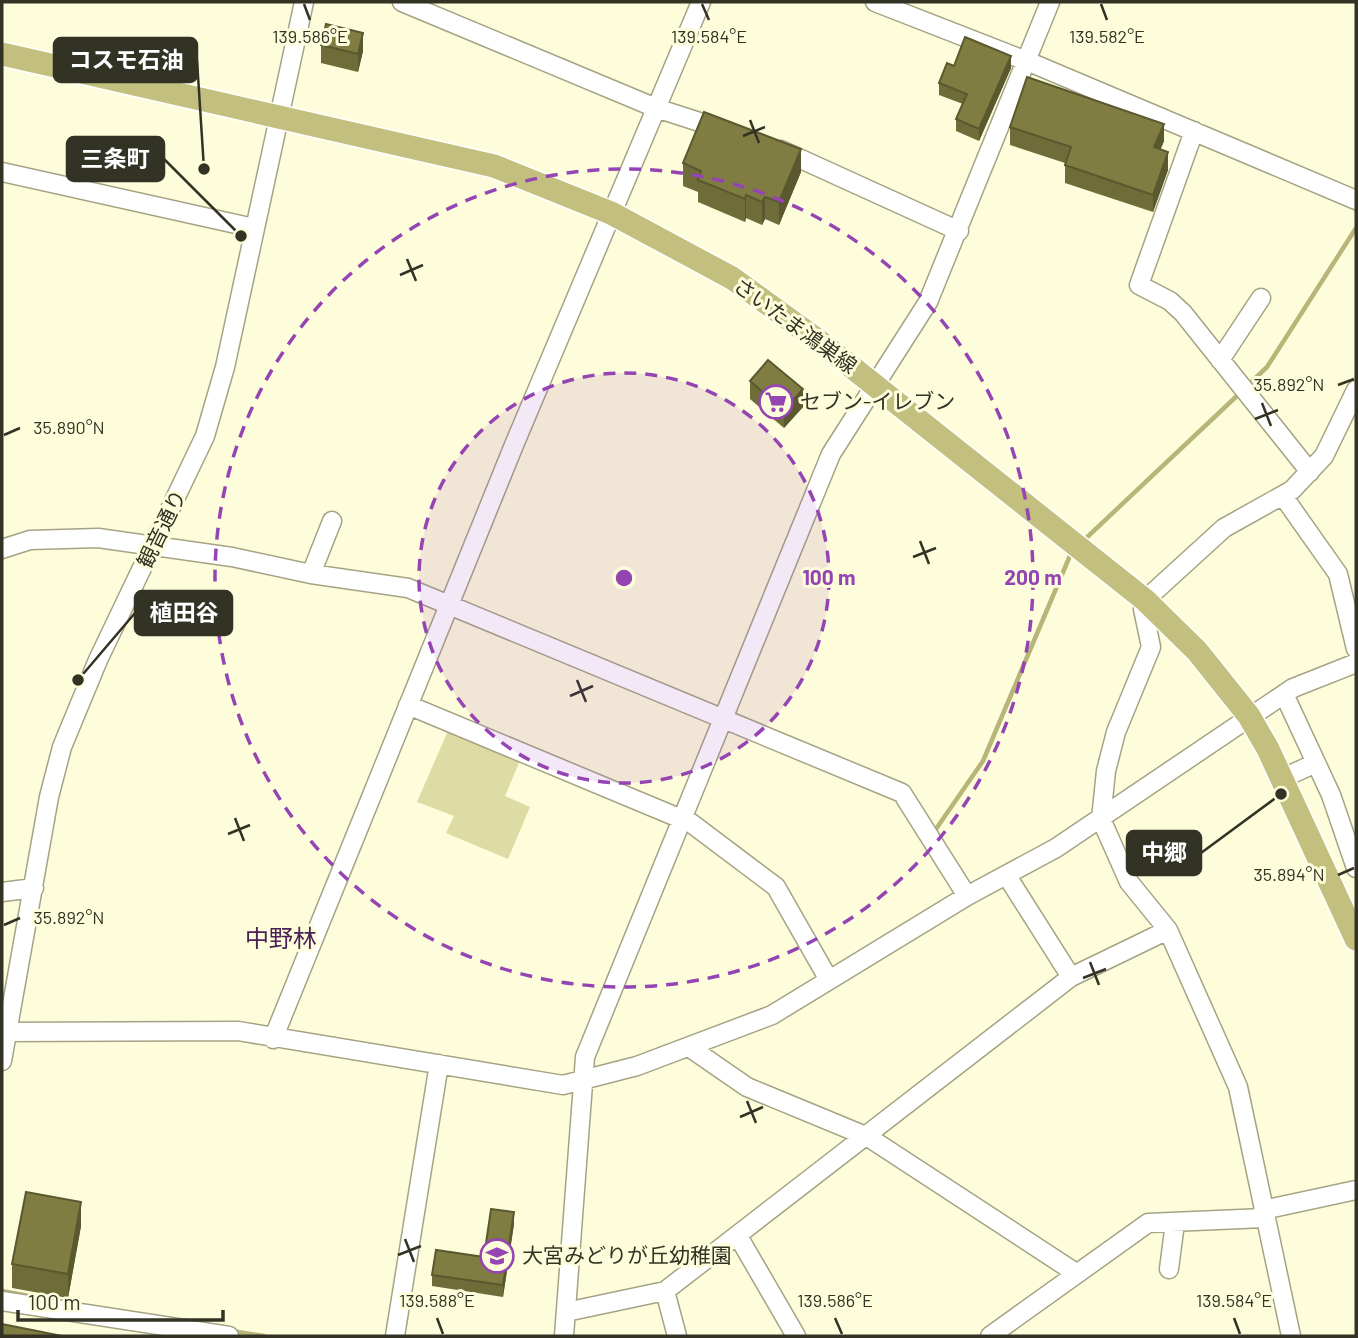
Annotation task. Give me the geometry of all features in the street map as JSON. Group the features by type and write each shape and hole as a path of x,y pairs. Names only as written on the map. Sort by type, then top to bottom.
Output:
{"main road":[{"name":"さいたま鴻巣線","path":"2,54 494,166 557,188 611,213 732,278 877,386 1145,600 1197,651 1249,716 1283,778 1356,939"}],"street":[{"name":"観音通り","path":"2,1061 4,1032 49,797 62,747 98,660 192,469 213,412 304,2"},
{"path":"402,2 656,108 739,134"},
{"path":"273,1039 450,603 701,2"},
{"path":"875,2 1025,61 1356,200"},
{"path":"564,1336 585,1057 831,454 877,386 928,302 1050,2"},
{"path":"1194,131 1139,285 1170,302 1183,313 1310,472"},
{"path":"764,142 959,231"},
{"path":"2,172 254,228"},
{"path":"1220,360 1261,298"},
{"path":"1291,1336 1237,1087 1168,930 1129,882 1101,819 1106,771 1116,732 1151,647 1143,609 1145,600 1224,528 1283,496 1310,472 1324,456 1356,390"},
{"path":"1283,496 1338,574 1356,649"},
{"path":"311,574 332,521"},
{"path":"2,550 30,540 64,537 153,545 232,557 311,574 408,588 450,603 902,793 967,896"},
{"path":"4,1032 227,1031 563,1085 582,1082 772,1015 967,896 1007,876 1101,819 1284,694 1356,663"},
{"path":"1284,694 1316,763 1356,868"},
{"path":"408,705 682,820 776,887 829,980"},
{"path":"1283,778 1316,763"},
{"path":"1007,876 1071,977"},
{"path":"2,892 33,888"},
{"path":"566,1312 665,1291 868,1137 1071,977 1168,930"},
{"path":"689,1046 747,1087 868,1137 1076,1273"},
{"path":"395,1336 439,1064"},
{"path":"990,1336 1149,1223 1263,1214 1356,1190"},
{"path":"1168,1269 1175,1223"},
{"path":"738,1236 796,1336"},
{"path":"665,1291 677,1336"},
{"path":"2,1301 229,1336"}],"shaded area":[{"path":"450,726 521,758 505,796 530,807 508,859 446,833 454,816 417,802"}],"building":[{"path":"326,24 363,33 358,54 321,45"},
{"path":"965,37 1011,56 979,129 956,119 967,94 939,83 947,63 954,66"},
{"path":"1027,77 1164,124 1154,147 1168,152 1153,195 1065,165 1071,147 1010,127"},
{"path":"704,112 801,149 779,202 765,197 762,202 746,195 745,199 698,180 701,171 683,163"},
{"path":"768,360 803,389 784,410 750,381"},
{"path":"26,1192 81,1202 68,1274 12,1264"},
{"path":"491,1209 514,1212 503,1285 432,1275 436,1250 484,1257"},
{"path":"2,1324 62,1336 2,1336"}],"waterway":[{"path":"1246,387 1267,367 1356,228"},
{"path":"1083,541 1240,393"},
{"path":"936,829 983,761 1072,551"},
{"path":"2,1291 50,1300"},
{"path":"231,1331 264,1336"}],"place":[{"name":"コスモ石油","path":"204,169"},
{"name":"三条町","path":"241,236"},
{"name":"セブン-イレブン","path":"776,402"},
{"name":"植田谷","path":"78,680"},
{"name":"中郷","path":"1281,794"},
{"name":"大宮みどりが丘幼稚園","path":"497,1256"}],"district":[{"name":"中野林","path":"281,939"}]}
